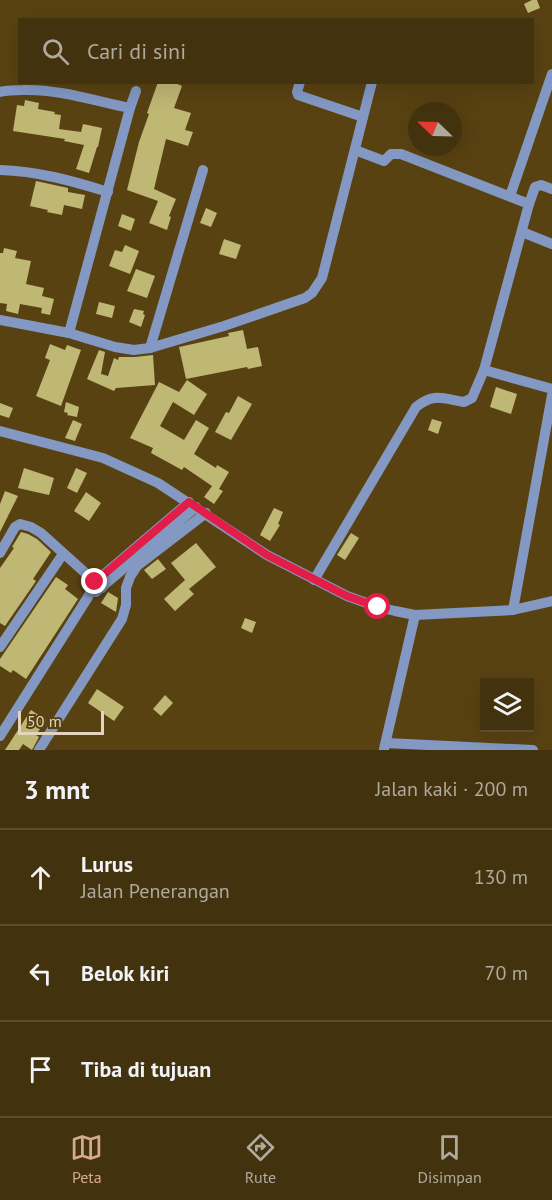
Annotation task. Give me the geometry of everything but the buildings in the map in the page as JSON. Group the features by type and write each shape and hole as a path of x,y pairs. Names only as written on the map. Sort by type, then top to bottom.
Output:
{"street":[{"path":"510,196 552,74"},
{"path":"299,84 298,95 363,117"},
{"path":"0,320 69,333 115,348 134,350 150,348 224,326 305,298 312,293 321,278 371,84"},
{"path":"0,92 40,90 61,92 130,108"},
{"path":"69,333 136,91"},
{"path":"355,150 384,161 391,154 401,154 529,204"},
{"path":"0,170 66,179 108,192"},
{"path":"150,348 202,170"},
{"path":"314,580 416,407 432,397 464,402 472,398 484,370 535,187 541,185 552,189"},
{"path":"522,232 552,244"},
{"path":"484,370 552,389"},
{"path":"513,610 552,395"},
{"path":"0,431 103,458 158,483 267,555 347,596 378,607 416,615 513,610 552,601"},
{"path":"0,736 88,597 98,585 138,551 197,507"},
{"path":"39,750 122,619 126,605 126,588 137,566 197,507"},
{"path":"2,548 15,527 20,524 31,527 98,585"},
{"path":"0,647 63,554"},
{"path":"416,615 385,747 533,750"}],"route":[{"path":"95,582 189,502 267,555 347,596 378,607"}]}
